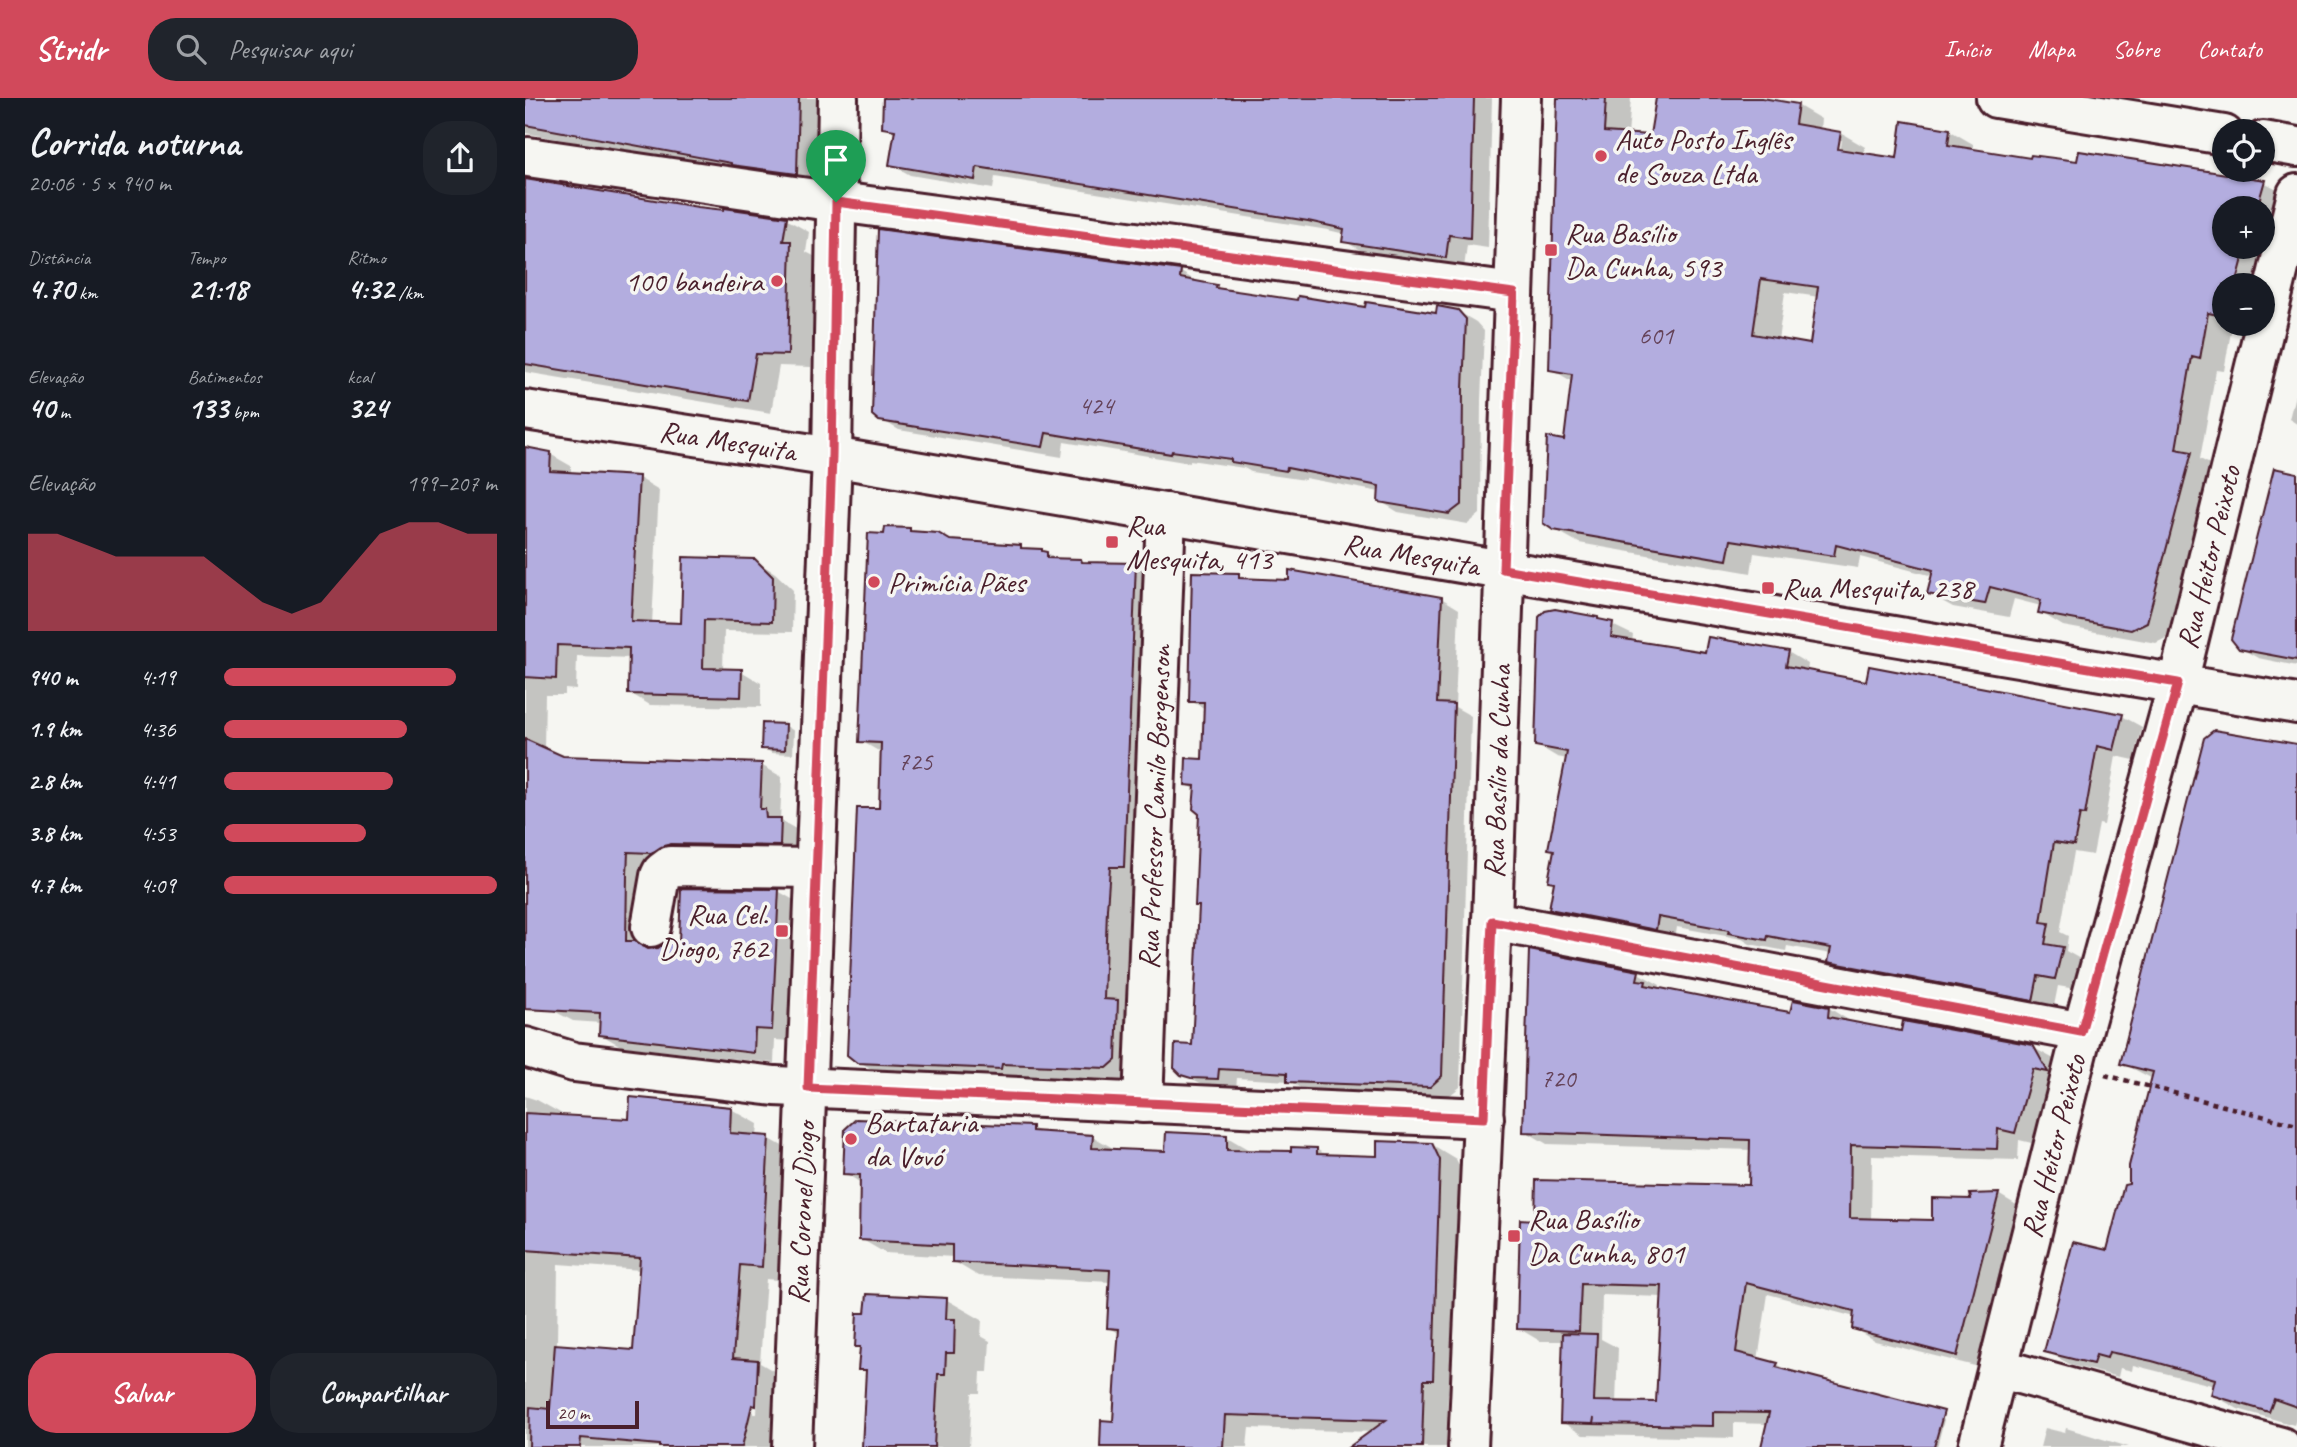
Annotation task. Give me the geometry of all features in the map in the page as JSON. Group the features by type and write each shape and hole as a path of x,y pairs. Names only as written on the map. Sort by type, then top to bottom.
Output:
{"street":[{"name":"Rua Coronel Diogo","path":"792,1447 832,457 838,98"},
{"name":"Rua Basílio da Cunha","path":"1468,1447 1492,921 1521,98"},
{"path":"1996,98 2212,133"},
{"path":"2275,143 2297,147"},
{"path":"528,157 836,202 1514,293"},
{"name":"Rua Heitor Peixoto","path":"1978,1447 2077,1050 2178,683 2297,194"},
{"name":"Rua Mesquita","path":"525,410 832,457 2297,704"},
{"name":"Rua Professor Camilo Bergenson","path":"1143,1103 1166,513"},
{"path":"651,927 660,876 670,866 816,868"},
{"path":"1492,921 2077,1050"},
{"path":"525,1048 574,1062 808,1088 1484,1118"},
{"path":"1999,1368 2281,1447"}],"path":[{"path":"2077,1050 2297,1125"}],"building":[{"path":"525,98 799,98 797,174 731,165 525,125"},
{"path":"883,98 1474,98 1470,238 1449,235 1446,258 1342,242 1344,229 1308,221 977,167 975,180 889,165 895,130 882,128"},
{"path":"1557,98 1606,98 1604,132 1650,135 1656,98 1762,98 1798,104 1795,124 1841,132 1838,149 1897,158 1902,121 1950,129 1948,145 2030,158 2031,155 2077,161 2079,151 2212,172 2212,182 2264,182 2260,196 2212,196 2212,259 2243,259 2239,273 2212,273 2212,314 2208,313 2200,359 2192,357 2176,449 2192,452 2147,622 2131,630 2038,613 2041,600 1990,587 1985,604 1927,594 1933,570 1836,545 1834,556 1731,540 1727,560 1553,530 1543,523 1547,437 1564,440 1572,374 1549,370","holes":["1761,279 1818,287 1810,344 1753,334"]},
{"path":"525,179 698,207 787,217 783,241 791,241 788,355 756,354 748,401 525,364"},
{"path":"878,229 1181,270 1180,278 1217,285 1216,288 1297,300 1298,296 1365,307 1366,302 1436,313 1437,306 1458,310 1466,319 1462,504 1449,514 1378,502 1379,486 1287,468 1286,471 1231,462 1231,459 1172,451 1171,454 1046,433 1043,447 879,421 872,415"},
{"path":"525,447 551,452 550,471 639,476 631,621 681,623 683,557 755,559 773,577 772,622 704,620 703,668 742,669 741,697 628,694 629,648 557,645 556,679 525,677"},
{"path":"2274,468 2297,473 2297,660 2239,649 2231,639"},
{"path":"885,527 938,533 950,540 1042,549 1047,552 1047,558 1136,563 1124,867 1110,867 1107,909 1104,999 1118,1000 1116,1060 1107,1068 1002,1064 1001,1069 857,1063 847,1055 857,808 879,808 881,743 859,742 868,533 884,534"},
{"path":"1289,570 1442,597 1437,703 1454,704 1442,1076 1430,1087 1287,1082 1287,1073 1219,1069 1218,1079 1191,1078 1181,1075 1174,1068 1175,1044 1192,1045 1199,906 1195,906 1199,814 1193,809 1195,786 1185,785 1186,758 1202,759 1204,702 1189,702 1192,572 1239,573 1239,578 1289,580"},
{"path":"1555,609 1613,622 1611,637 1705,652 1708,637 1789,651 1786,666 1866,681 1869,666 2123,714 2114,750 2097,746 2085,815 2080,814 2074,845 2054,842 2041,922 2049,923 2045,944 2063,947 2055,979 2038,976 2033,1001 1828,962 1831,948 1768,936 1767,940 1658,917 1656,930 1549,909 1554,882 1548,881 1554,850 1548,849 1567,752 1535,746 1539,617 1545,611"},
{"path":"762,723 786,724 785,750 761,749"},
{"path":"2214,730 2297,744 2297,1407 2274,1399 2269,1412 2211,1395 2215,1379 2152,1361 2109,1352 2107,1358 2096,1355 2093,1364 2044,1352 2073,1242 2107,1250 2124,1185 2129,1184 2129,1166 2153,1072 2120,1064 2204,738"},
{"path":"525,739 563,756 762,763 760,809 765,809 766,818 781,818 780,846 670,844 651,853 628,852 627,875 626,941 635,941 648,949 658,948 665,943 679,943 681,888 779,889 772,1030 755,1029 754,1053 599,1035 600,1013 525,1009"},
{"path":"1529,950 1639,971 1637,980 1646,981 1645,985 1706,997 1790,1012 1793,1000 1829,1007 1828,1017 1901,1031 1903,1021 2033,1045 2048,1072 2033,1069 2015,1133 1998,1129 1997,1149 1851,1145 1850,1218 1932,1220 1932,1198 1971,1199 1970,1194 1999,1193 1957,1356 1852,1329 1854,1311 1746,1283 1736,1352 1778,1363 1776,1367 1944,1411 1934,1447 1761,1447 1769,1413 1713,1412 1713,1426 1560,1423 1563,1333 1597,1334 1594,1401 1656,1402 1662,1286 1581,1284 1579,1331 1517,1329 1520,1219 1535,1220 1536,1180 1749,1185 1750,1140 1523,1132"},
{"path":"630,1097 731,1107 730,1133 769,1136 762,1267 740,1265 733,1358 758,1360 756,1406 752,1405 742,1447 659,1447 581,1438 580,1447 529,1447 530,1407 550,1409 555,1344 633,1350 640,1258 525,1250 525,1113 629,1119"},
{"path":"856,1119 1032,1126 1032,1131 1093,1135 1092,1148 1165,1151 1166,1132 1227,1135 1227,1150 1291,1151 1291,1147 1317,1148 1317,1154 1377,1156 1377,1141 1432,1143 1440,1160 1433,1380 1424,1380 1422,1447 1349,1447 1386,1420 1225,1415 1223,1447 1100,1447 1101,1420 1113,1421 1119,1329 1107,1328 1110,1270 952,1262 952,1245 859,1240 860,1175 843,1174 845,1129"},
{"path":"867,1294 947,1298 946,1319 955,1319 954,1353 946,1353 945,1374 938,1374 934,1447 862,1447 866,1370 858,1370 860,1347 855,1347 857,1313 865,1313"}],"place":[{"name":"Auto Posto Inglês de Souza Ltda","path":"1601,156"},
{"name":"Rua Basílio Da Cunha, 593","path":"1551,250"},
{"name":"100 bandeira","path":"777,281"},
{"name":"Rua Mesquita, 413","path":"1112,542"},
{"name":"Primícia Pães","path":"874,582"},
{"name":"Rua Mesquita, 238","path":"1768,588"},
{"name":"Rua Cel. Diogo, 762","path":"782,931"},
{"name":"Bartataria da Vovó","path":"851,1139"},
{"name":"Rua Basílio Da Cunha, 801","path":"1514,1236"}],"route":[{"path":"836,202 1514,293 1503,569 2178,683 2081,1032 1492,921 1484,1118 808,1088 832,457 836,202"}]}
